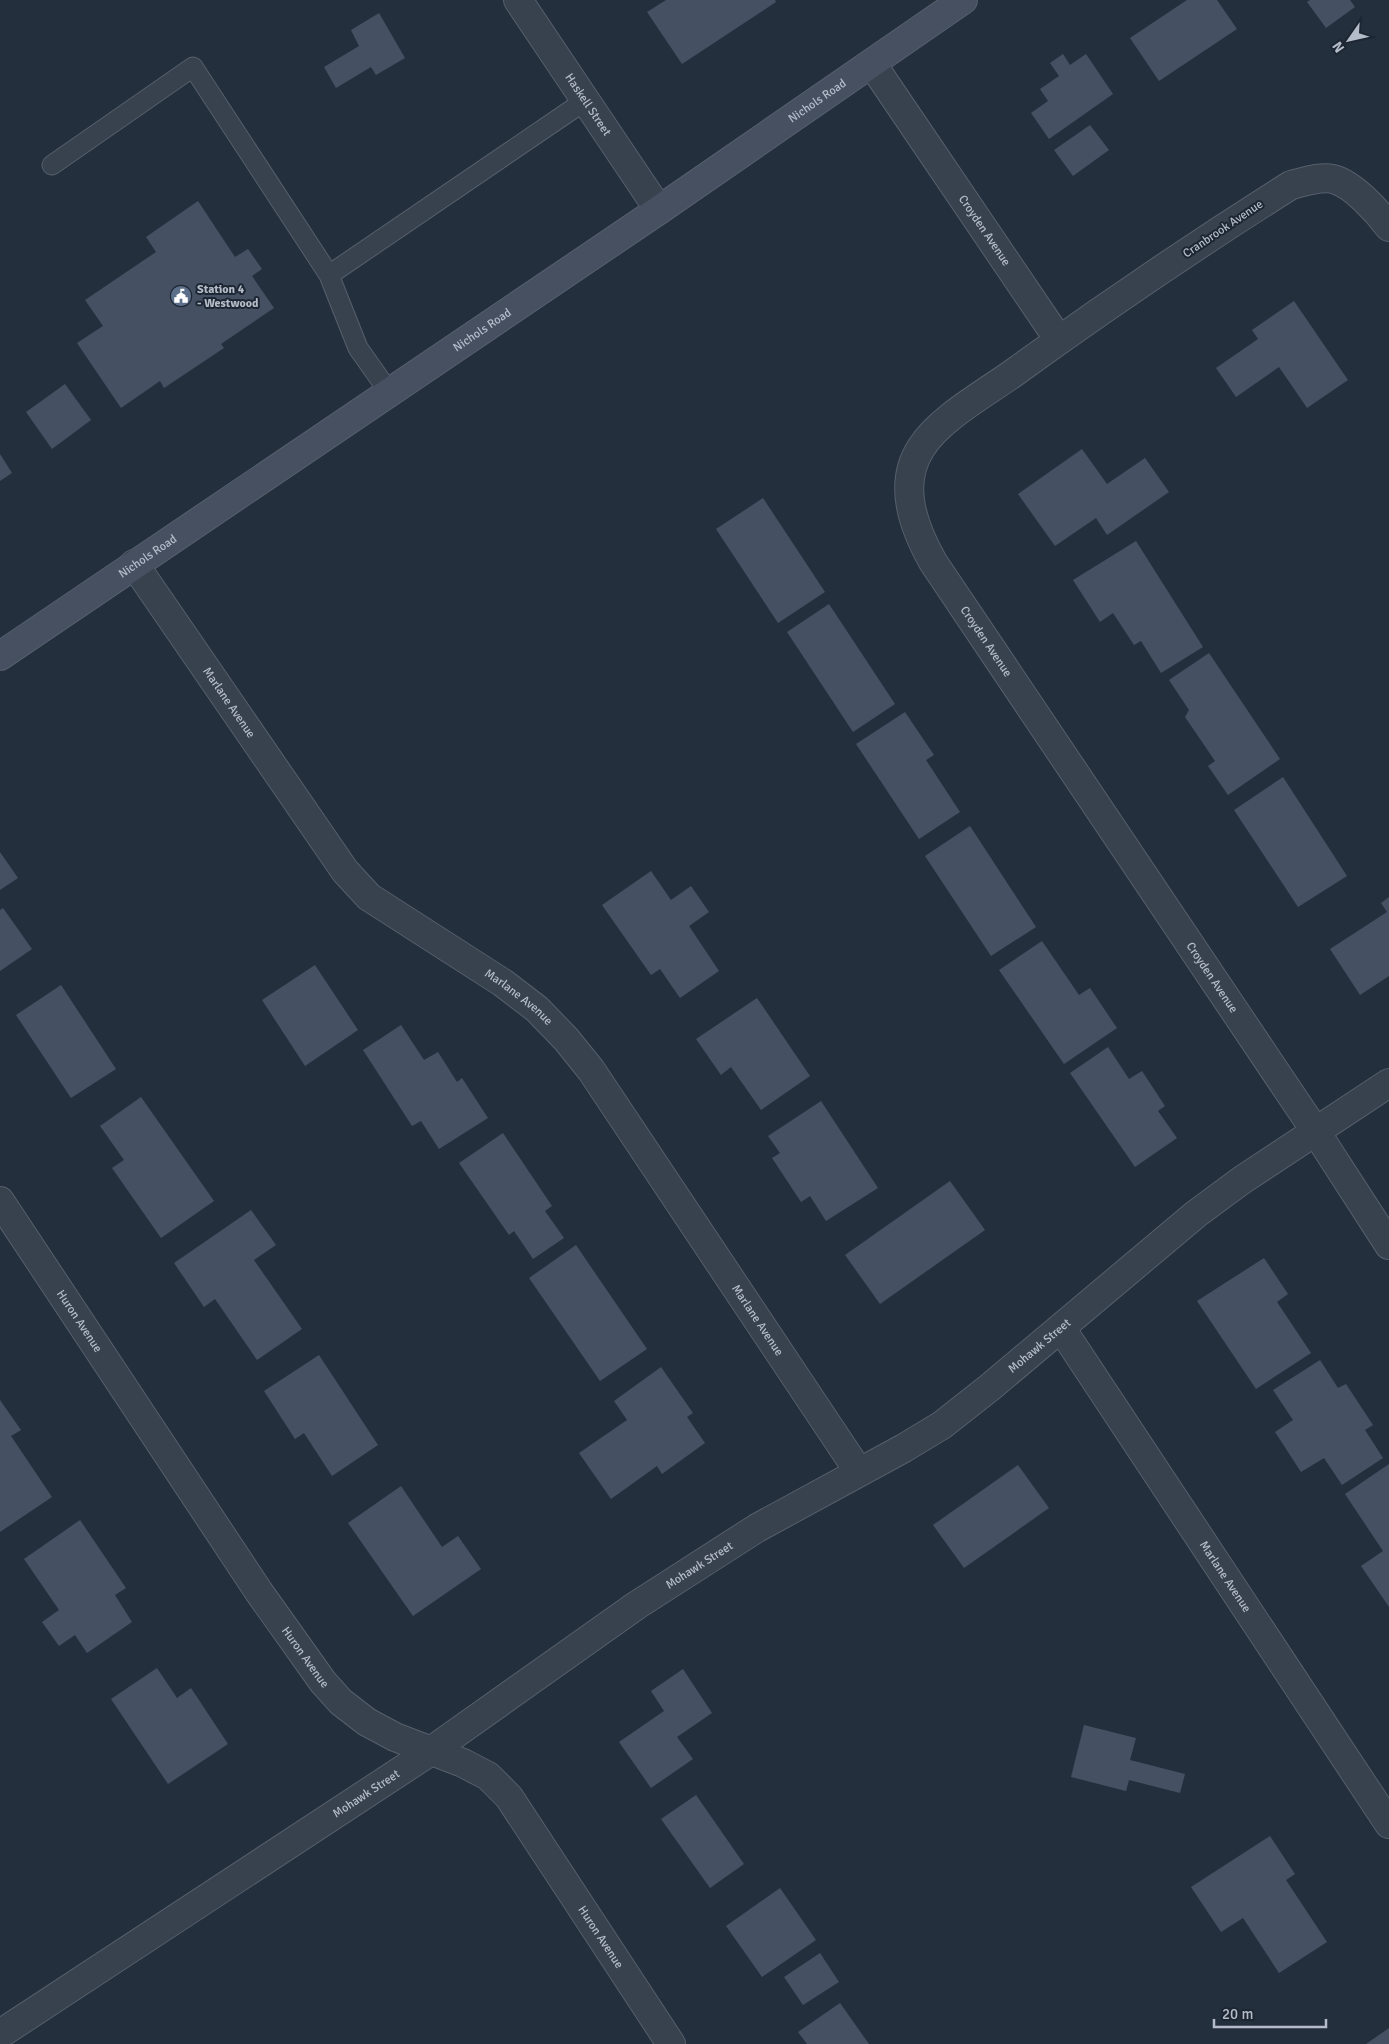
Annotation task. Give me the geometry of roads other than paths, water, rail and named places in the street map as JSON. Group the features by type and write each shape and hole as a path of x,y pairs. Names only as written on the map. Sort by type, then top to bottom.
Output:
{"street":[{"name":"Haskell Street","path":"518,0 659,210"},
{"name":"Nichols Road","path":"0,656 659,210 963,0"},
{"name":"Croyden Avenue","path":"872,64 1059,340 938,427 920,448 912,470 909,490 918,534 933,562 1316,1132 1389,1245"},
{"name":"Cranbrook Avenue","path":"1059,340 1291,185 1312,180 1334,179 1354,190 1375,208 1389,227"},
{"name":"Marlane Avenue","path":"134,564 345,871 369,897 502,983 537,1009 566,1039 591,1070 859,1472"},
{"name":"Mohawk Street","path":"0,2034 431,1751 637,1605 757,1528 942,1425 989,1388 1196,1214 1242,1180 1389,1083"},
{"name":"Huron Avenue","path":"0,1202 259,1592 323,1682 341,1702 367,1722 395,1737 464,1763 488,1776 509,1797 671,2044"},
{"name":"Marlane Avenue","path":"1061,1328 1389,1824"}],"lane":[{"path":"52,165 193,67 329,275 358,348 389,392"},
{"path":"329,275 586,100"}],"place":[{"name":"Station 4 - Westwood","path":"181,296"}]}
